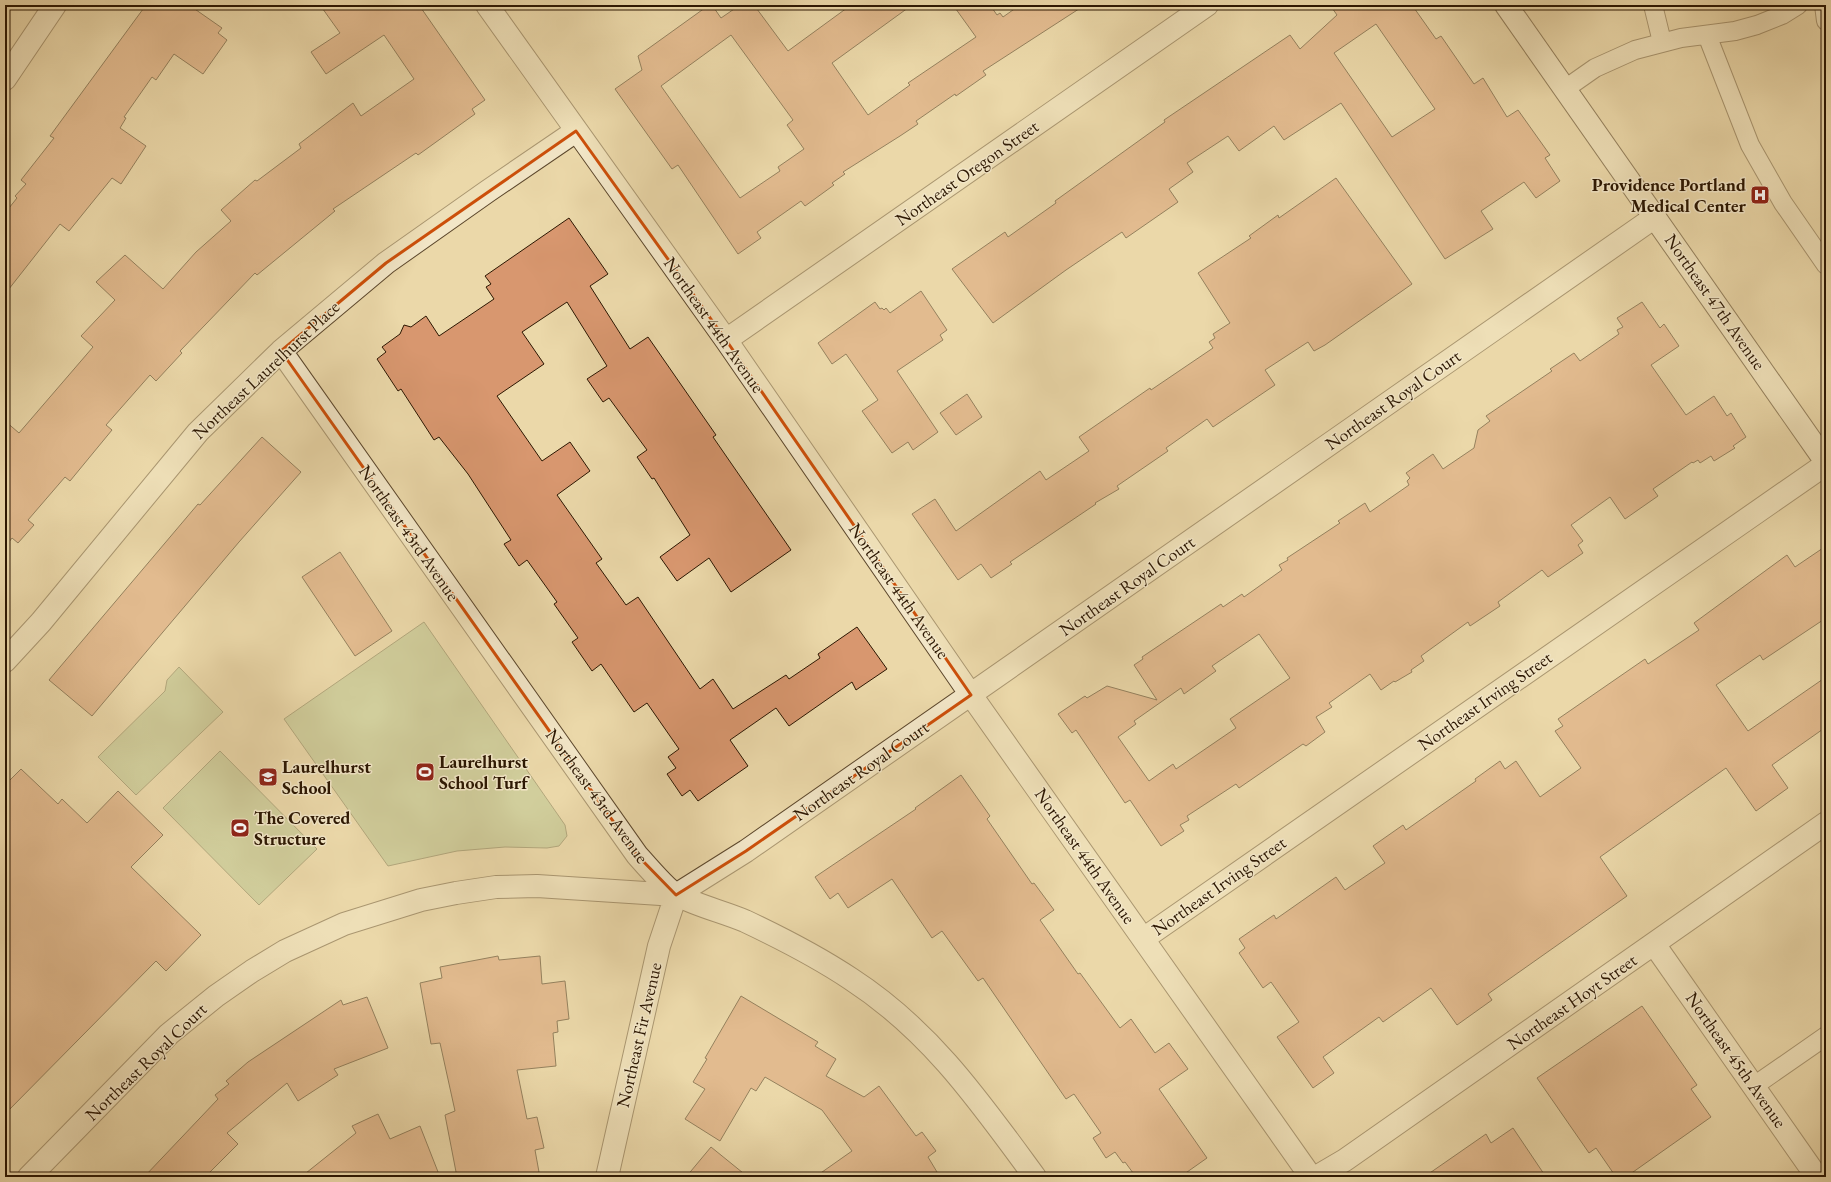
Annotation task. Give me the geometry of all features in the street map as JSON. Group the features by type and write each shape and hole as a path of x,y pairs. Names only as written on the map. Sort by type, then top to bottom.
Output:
{"street":[{"path":"5,79 55,5"},
{"name":"Northeast 44th Avenue","path":"487,5 726,340 971,695 1311,1177"},
{"name":"Northeast Oregon Street","path":"726,340 1207,5"},
{"name":"Northeast 47th Avenue","path":"1506,5 1656,217 1826,463"},
{"name":"Northeast Laurelhurst Place","path":"5,662 198,432 281,351 386,264 488,191 576,131"},
{"name":"Northeast Royal Court","path":"29,1177 169,1034 216,996 252,970 285,951 344,924 421,900 456,892 496,887 537,886 676,895 746,851 1656,217"},
{"name":"Northeast 43rd Avenue","path":"281,351 637,855 676,895 745,922 796,947 851,979 885,1003 928,1041 968,1086 1035,1177"},
{"name":"Northeast Irving Street","path":"1143,939 1826,463"},
{"name":"Northeast Hoyt Street","path":"1316,1177 1345,1160 1826,823"},
{"name":"Northeast Fir Avenue","path":"607,1177 659,946 676,895"},
{"name":"Northeast 45th Avenue","path":"1654,944 1817,1177"}],"lane":[{"path":"1653,5 1662,42"},
{"path":"1565,89 1596,68 1614,58 1635,50 1662,42 1757,25 1782,15 1798,5"},
{"path":"1824,5 1826,22"},
{"path":"1707,34 1750,145 1783,203 1826,265"},
{"path":"1754,1086 1826,1036"}],"highlighted area":[{"path":"576,131 726,340 971,695 746,851 676,895 637,855 281,351 386,263"}],"green space":[{"name":"Laurelhurst School Turf","path":"424,622 565,825 567,836 559,846 547,848 505,847 457,851 388,866 284,719"},
{"path":"179,667 223,712 136,795 98,757 165,691 167,680"},
{"name":"The Covered Structure","path":"220,751 317,849 259,905 163,808"}],"building":[{"path":"146,5 189,5 222,28 218,33 227,40 203,74 174,54 156,80 152,77 124,117 126,118 120,128 146,146 121,184 112,178 69,231 60,224 5,294 5,213 17,198 15,196 26,184 21,180 54,138 50,136"},
{"path":"320,5 419,5 485,100 472,109 475,114 418,155 416,153 333,209 335,211 257,275 255,273 180,351 182,353 156,381 150,375 106,425 112,430 70,481 65,477 28,520 34,525 18,543 12,538 5,547 5,421 19,433 93,347 81,336 115,300 96,282 125,255 163,289 196,252 231,221 221,210 255,180 257,181 301,148 299,144 353,103 361,116 414,79 384,35 326,74 311,52 340,33"},
{"path":"709,5 712,5 721,18 740,5 754,5 788,51 851,5 912,5 832,63 868,115 910,85 908,83 976,37 953,5 990,5 997,15 1000,13 1003,17 1020,5 1085,5 983,71 986,75 916,121 918,124 843,172 845,174 832,183 834,185 805,206 801,201 757,232 761,238 738,254 678,165 672,169 615,89 642,70 638,56","holes":["731,35 793,120 787,125 804,149 778,167 780,171 740,198 661,86"]},
{"path":"1330,5 1412,5 1436,39 1441,36 1474,84 1483,78 1507,117 1518,110 1550,155 1545,158 1560,181 1536,198 1524,182 1481,211 1493,229 1445,259 1341,103 1284,140 1274,126 1239,151 1228,136 1187,163 1193,172 1169,189 1178,202 1126,238 1122,232 1066,270 993,323 952,269 1005,232 1008,237 1056,203 1055,201 1165,122 1164,120 1290,35 1300,49 1337,15","holes":["1376,24 1435,109 1392,137 1334,53"]},
{"path":"1336,178 1412,284 1325,345 1314,351 1308,342 1265,370 1275,385 1213,427 1207,419 1166,448 1168,451 1117,486 1119,489 1095,503 1096,504 1010,562 1012,564 991,578 981,564 958,580 912,514 935,499 956,531 1040,471 1046,480 1089,451 1079,437 1150,388 1151,390 1213,348 1209,342 1215,338 1213,334 1230,323 1198,273 1251,238 1249,236 1278,215 1279,218"},
{"path":"569,218 608,274 590,286 630,349 648,337 716,435 713,437 791,550 731,592 709,558 677,581 660,557 690,535 654,478 652,479 637,457 647,450 609,398 603,402 587,379 607,366 567,302 522,332 544,364 497,396 542,461 570,442 590,471 557,495 602,559 596,563 626,605 638,597 700,689 713,679 733,709 786,675 789,679 820,658 818,654 857,627 887,669 856,690 852,682 789,726 776,708 730,740 748,766 698,801 690,790 682,796 667,774 676,768 668,757 679,749 647,703 634,712 601,664 592,671 572,642 578,638 554,604 557,602 527,560 519,566 504,544 511,540 468,474 439,437 434,440 401,389 398,391 377,359 386,352 382,347 400,334 404,325 411,327 426,316 439,336 494,299 486,287 491,284 485,276"},
{"path":"921,291 947,330 940,335 943,340 897,371 938,432 913,450 908,442 892,453 862,411 878,400 846,354 832,364 818,343 875,302 880,309 882,308 884,310 886,308 890,313"},
{"path":"1642,302 1660,328 1664,324 1679,346 1651,365 1686,415 1714,396 1727,416 1731,413 1746,437 1733,446 1735,448 1714,461 1711,456 1700,463 1698,460 1693,463 1692,462 1653,489 1658,496 1625,519 1610,497 1571,525 1583,541 1578,545 1583,553 1548,577 1542,570 1498,602 1500,606 1470,626 1468,622 1421,656 1424,661 1411,670 1412,672 1395,682 1394,681 1381,690 1370,674 1329,703 1332,707 1316,717 1325,732 1306,746 1303,744 1239,788 1236,784 1187,816 1189,820 1180,825 1184,831 1161,846 1130,800 1125,803 1076,730 1072,733 1058,714 1085,696 1087,698 1107,686 1157,700 1134,665 1143,659 1142,657 1221,604 1223,607 1242,594 1244,597 1282,570 1279,565 1288,560 1287,558 1340,523 1338,521 1365,503 1370,512 1409,485 1407,481 1410,478 1406,473 1433,454 1443,469 1474,448 1478,430 1490,421 1486,416 1552,371 1550,369 1574,353 1580,361 1619,334 1617,330 1623,327 1617,318","holes":["1259,634 1290,678 1230,719 1236,728 1176,769 1173,764 1149,781 1118,737 1136,724 1134,721 1181,688 1184,694 1216,671 1212,666"]},
{"path":"967,394 982,417 956,435 940,413"},
{"path":"262,437 301,472 239,542 92,716 49,680 198,504 200,505"},
{"path":"1826,546 1826,618 1763,660 1760,655 1716,685 1748,731 1826,677 1826,727 1772,765 1788,788 1756,811 1726,768 1600,857 1627,896 1488,994 1492,1000 1457,1025 1431,988 1383,1022 1379,1017 1323,1057 1334,1073 1313,1088 1277,1037 1299,1022 1271,982 1263,988 1239,953 1245,948 1239,939 1274,915 1276,919 1336,877 1345,890 1385,863 1373,846 1403,825 1406,830 1476,781 1475,779 1500,761 1505,769 1516,761 1540,797 1581,768 1555,731 1563,726 1558,719 1645,659 1648,664 1699,630 1694,623 1787,555 1795,567"},
{"path":"340,552 392,631 355,656 302,577"},
{"path":"21,769 58,804 62,799 87,823 118,791 163,835 131,867 201,935 166,971 156,961 5,1114 5,785"},
{"path":"961,775 990,816 987,819 1032,884 1034,883 1054,910 1040,920 1078,974 1080,973 1120,1028 1131,1019 1155,1053 1169,1043 1188,1069 1159,1089 1207,1158 1180,1177 1136,1177 1125,1162 1123,1163 1115,1152 1106,1158 1093,1138 1101,1133 1074,1094 1066,1099 983,978 978,981 942,931 932,938 892,879 848,908 838,893 830,899 815,877 916,809 915,808"},
{"path":"498,956 499,960 540,956 542,984 565,981 569,1019 557,1021 558,1032 553,1033 556,1066 517,1070 527,1119 537,1117 544,1148 535,1150 539,1172 526,1177 457,1177 445,1115 455,1111 440,1043 431,1044 420,983 442,978 440,967"},
{"path":"741,996 818,1042 815,1046 836,1059 826,1076 864,1097 879,1086 916,1136 922,1132 936,1151 928,1157 940,1177 815,1177 852,1151 822,1110 765,1077 756,1091 751,1088 720,1141 685,1119 705,1089 693,1082 707,1059 705,1058"},
{"path":"367,997 388,1048 334,1069 338,1075 298,1101 287,1083 227,1133 238,1144 205,1177 144,1177 218,1099 215,1095 229,1084 226,1081 248,1062 341,1000 343,1005"},
{"path":"1642,1006 1697,1085 1691,1089 1711,1117 1626,1177 1616,1177 1596,1148 1589,1153 1537,1078"},
{"path":"378,1114 390,1139 420,1126 440,1177 301,1177 356,1133 352,1126"},
{"path":"1513,1128 1546,1177 1424,1177 1486,1134 1491,1143"},
{"path":"711,1147 748,1177 686,1177"}],"place":[{"name":"Providence Portland Medical Center","path":"1760,195"},
{"name":"Laurelhurst School Turf","path":"425,772"},
{"name":"Laurelhurst School","path":"268,777"},
{"name":"The Covered Structure","path":"240,828"}]}
